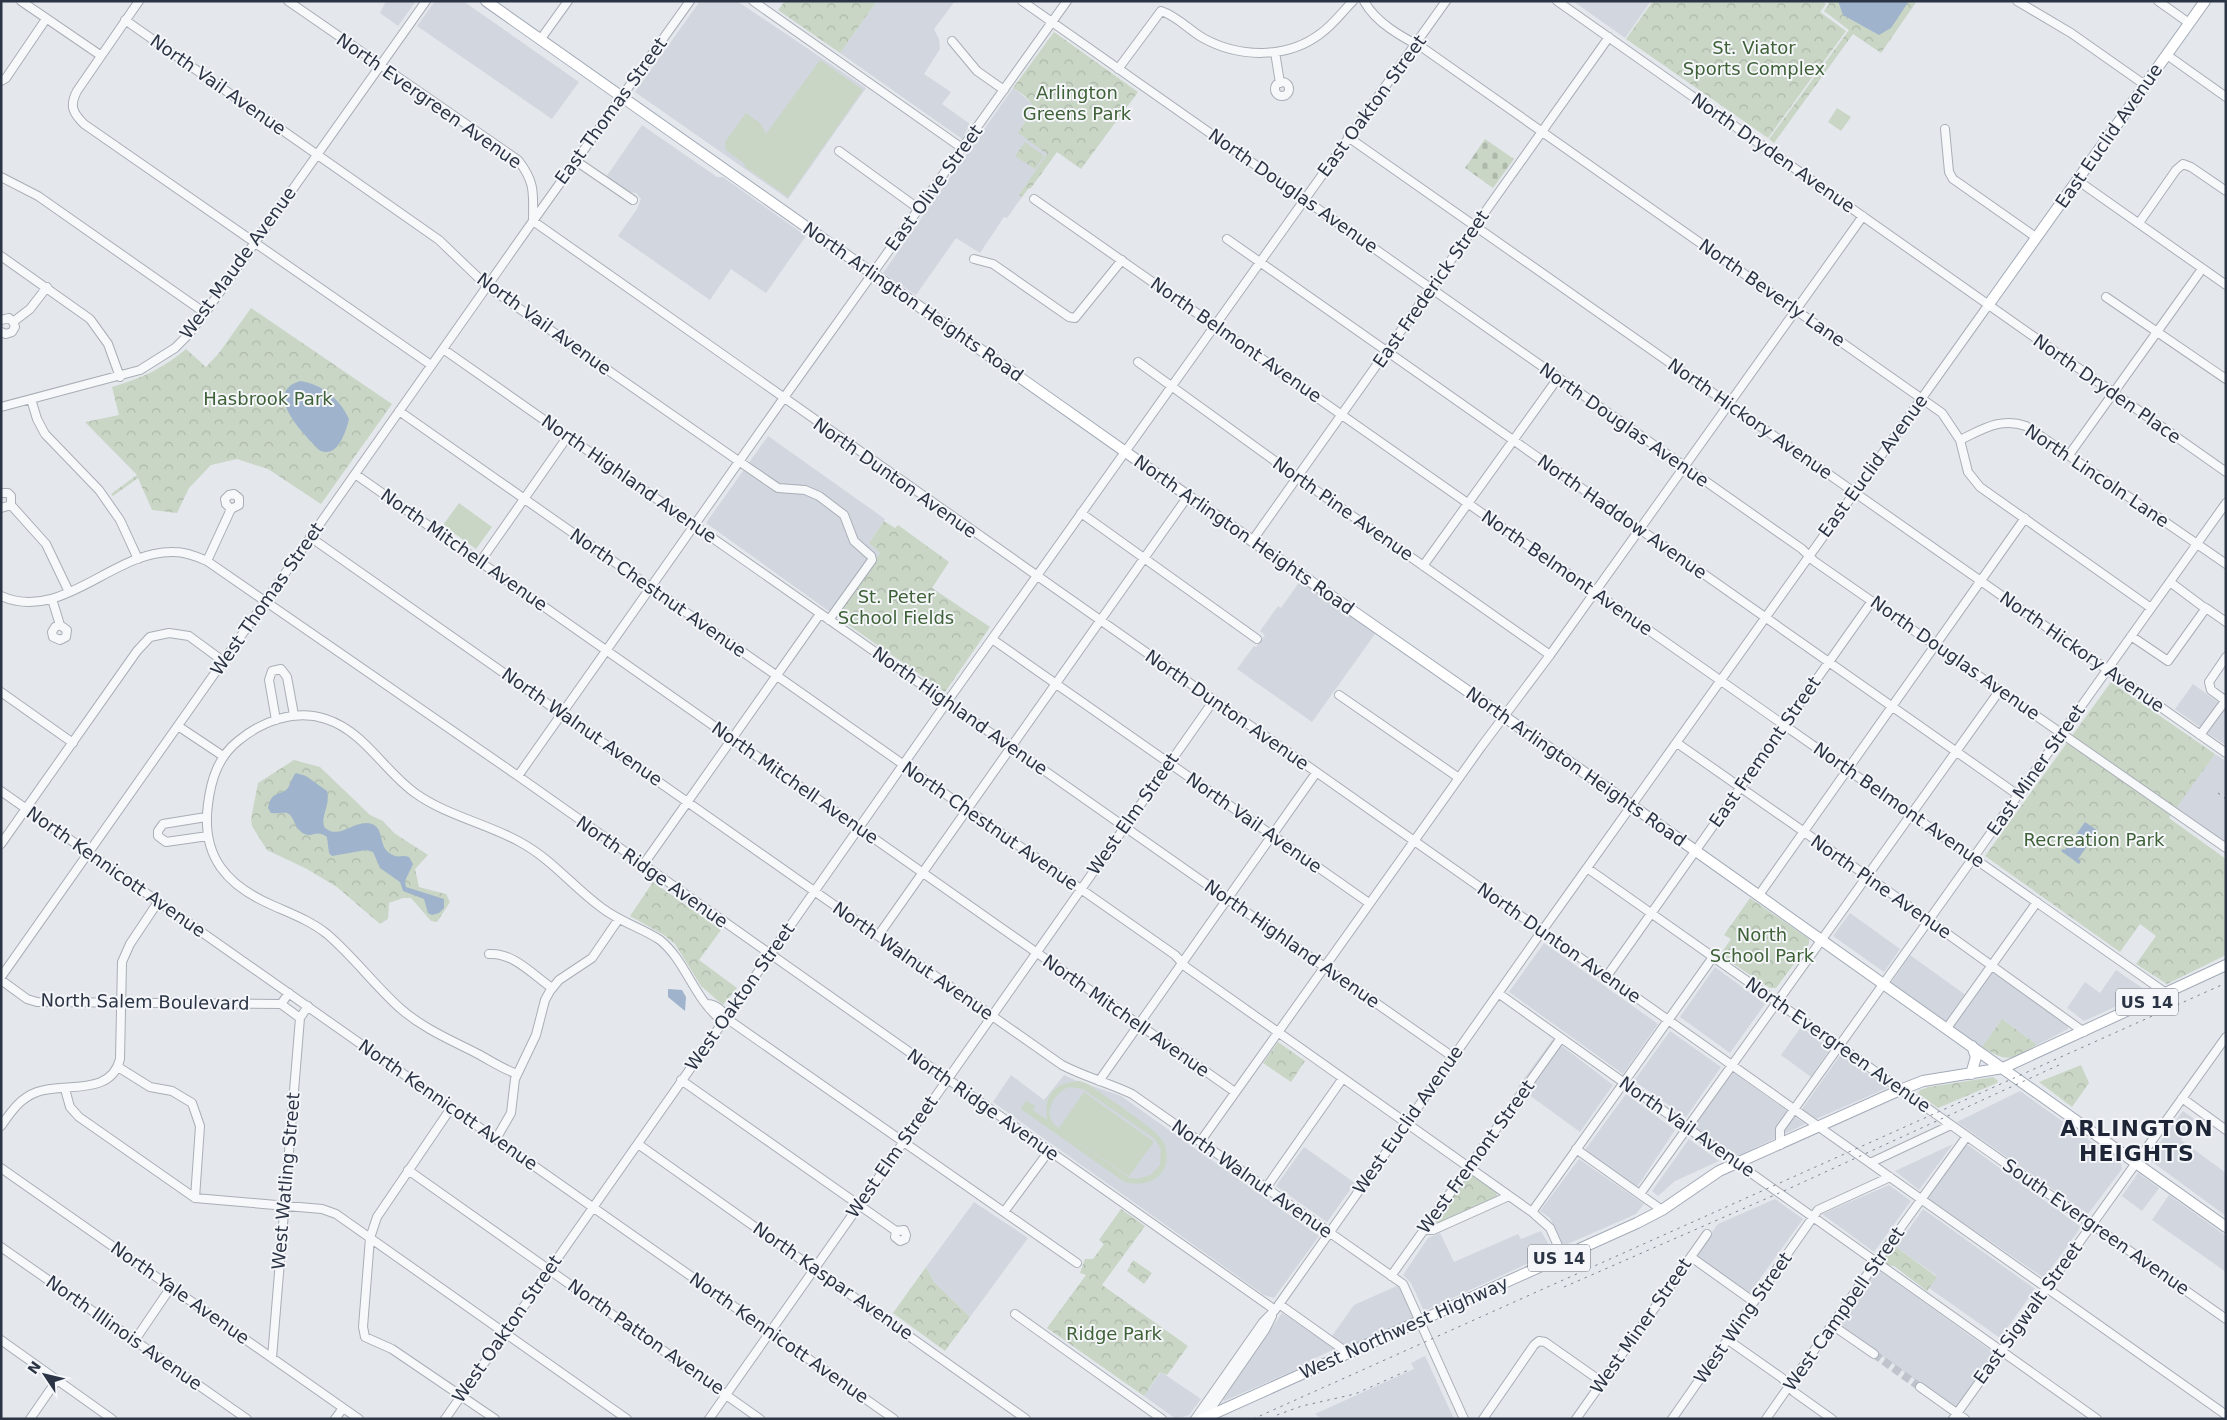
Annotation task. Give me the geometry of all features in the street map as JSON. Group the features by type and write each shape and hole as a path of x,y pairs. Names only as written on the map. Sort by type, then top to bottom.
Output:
{"main road":[{"name":"North Arlington Heights Road","path":"486,1 874,273 1125,452 1884,983 2226,1226"},
{"name":"East Euclid Avenue","path":"1990,304 2205,1"},
{"name":"US 14","path":"1819,1127 1923,1081 2003,1068 2226,965"},
{"path":"1971,1074 1976,1057 1972,1046"},
{"name":"West Northwest Highway","path":"1201,1418 1637,1224 1662,1210 1709,1177 1819,1127"}],"street":[{"path":"21,1 100,55"},
{"path":"139,1 100,55 73,98 73,112 84,124 431,365"},
{"name":"North Evergreen Avenue","path":"288,1 518,160 530,175 533,190 533,222"},
{"name":"West Maude Avenue","path":"1,407 120,377 140,370 160,359 188,335 426,1"},
{"path":"540,40 568,1"},
{"name":"East Thomas Street","path":"533,222 690,1"},
{"path":"753,1 962,148"},
{"name":"North Douglas Avenue","path":"1022,1 1432,288 1872,601 2226,848"},
{"name":"East Olive Street","path":"518,776 652,588 783,399 1068,1"},
{"path":"1118,69 1162,11 1215,44 1254,53 1275,52 1298,45 1320,35 1353,1"},
{"name":"North Beverly Lane","path":"1364,1 1376,17 1942,413 1960,440 1965,465 1974,482 2151,608"},
{"name":"East Oakton Street","path":"1037,577 1446,1"},
{"name":"North Dryden Avenue","path":"1557,1 1990,304"},
{"path":"2017,1 2071,33 2145,85"},
{"path":"2158,1 2189,23"},
{"path":"1,81 6,78 46,19"},
{"name":"North Vail Avenue","path":"125,20 439,240 487,286 740,462 778,488 805,490 819,496 844,515 854,541 871,556 872,560 829,620"},
{"name":"East Frederick Street","path":"1252,541 1609,37"},
{"path":"952,41 977,71 1004,90"},
{"path":"1275,52 1280,83"},
{"path":"2167,55 2226,97"},
{"path":"1945,129 1948,172 1953,179 2036,238"},
{"name":"North Hickory Avenue","path":"1348,137 2226,753"},
{"path":"839,151 919,209"},
{"path":"576,162 633,200"},
{"path":"2139,223 2176,170 2183,164 2192,167 2226,191"},
{"path":"1,177 38,196 205,313"},
{"path":"2077,180 2226,285"},
{"name":"North Belmont Avenue","path":"1034,199 2166,993"},
{"path":"1200,1142 1413,841 1503,716 1511,709 1550,655 1863,216"},
{"name":"West Thomas Street","path":"1,979 533,222"},
{"name":"North Dunton Avenue","path":"533,222 1542,930 2226,1415"},
{"name":"North Haddow Avenue","path":"1227,239 2018,795"},
{"path":"1,256 82,312 97,328 108,344 120,377"},
{"path":"974,259 993,264 1069,317 1075,318 1122,260"},
{"path":"2069,456 2202,269"},
{"path":"13,322 30,309 47,287"},
{"path":"2106,297 2226,379"},
{"name":"North Dryden Place","path":"1990,304 2113,394 2226,472"},
{"name":"East Euclid Avenue","path":"1542,930 1990,304"},
{"path":"1,320 6,318 13,322"},
{"path":"1,332 6,334 12,332 13,322"},
{"name":"North Highland Avenue","path":"443,349 1453,1057"},
{"name":"North Pine Avenue","path":"1138,362 1297,477 1550,655"},
{"path":"1423,566 1558,378"},
{"path":"31,399 36,419 45,434 99,490 120,520 138,559"},
{"name":"North Chestnut Avenue","path":"399,411 525,498 902,766 1175,955 1277,1032 1532,1212 1550,1228 1563,1257"},
{"name":"North Lincoln Lane","path":"1960,440 1996,423 2004,421 2018,423 2033,430 2226,564"},
{"path":"480,562 568,436"},
{"name":"North Mitchell Avenue","path":"355,474 1235,1092"},
{"path":"1,492 10,494 11,505 46,544 69,592"},
{"path":"878,936 1188,496"},
{"name":"East Miner Street","path":"1794,1109 2226,503"},
{"path":"1,508 11,505"},
{"path":"207,560 231,509"},
{"path":"1082,513 1257,639"},
{"path":"1759,895 2025,518"},
{"name":"North Walnut Avenue","path":"310,537 1062,1066 1114,1085 1132,1094 1391,1276 1406,1288 1464,1419"},
{"name":"North Ridge Avenue","path":"1,596 12,600 28,602 52,599 138,559 158,553 174,552 207,560 518,776 1049,1151 1277,1307 1348,1353"},
{"name":"West Oakton Street","path":"444,1419 947,702 1037,577"},
{"path":"2170,582 2226,622"},
{"path":"52,599 60,625"},
{"name":"East Fremont Street","path":"1606,976 1872,601"},
{"path":"2131,636 2168,661 2206,609"},
{"path":"643,865 820,614"},
{"path":"1,844 137,651 150,637 169,633 189,636 223,661"},
{"name":"North Vail Avenue","path":"992,639 1369,903"},
{"path":"2200,735 2225,701 2211,690 2209,682 2226,657"},
{"path":"276,720 269,680 272,671 277,669 281,670 287,677 294,715"},
{"path":"1640,1194 2000,690"},
{"path":"1,692 73,743"},
{"path":"1339,695 1459,778"},
{"name":"West Elm Street","path":"708,1419 1214,700"},
{"path":"517,1074 446,1039 418,1022 395,1003 323,931 296,915 266,902 235,883 218,865 210,848 206,818 211,784 223,756 244,736 276,720 294,715 324,719 347,729 360,739 393,774 415,793 442,808 503,833 529,847 566,875 591,900 618,920 654,937 666,945 694,989 706,1004 713,1004 724,1012 726,1018 1077,1263"},
{"path":"178,726 223,756"},
{"name":"North Pine Avenue","path":"1677,743 1929,920 2084,1032"},
{"path":"1099,1081 1226,898 1316,773"},
{"name":"North Kennicott Avenue","path":"1,791 894,1419"},
{"path":"206,818 163,824 158,832 158,836 166,842 208,836"},
{"name":"North Evergreen Avenue","path":"1587,868 1967,1136"},
{"path":"1,1126 12,1109 29,1095 46,1090 84,1088 98,1083 115,1072 120,1059 122,962 130,944 158,902"},
{"path":"1947,1028 2037,902"},
{"path":"496,1139 511,1113 517,1074 536,1035 545,1000 559,980 592,958 618,920"},
{"name":"West Euclid Avenue","path":"1201,1418 1265,1330 1277,1307 1542,930"},
{"path":"489,954 500,953 510,958 552,988"},
{"path":"1532,1212 1713,957"},
{"name":"North Salem Boulevard","path":"1,979 27,998 38,1002 281,1004"},
{"path":"289,993 281,1004 300,1018"},
{"name":"North Vail Avenue","path":"1498,993 2097,1419"},
{"name":"West Watling Street","path":"272,1358 300,1018 308,1006"},
{"name":"East Sigwalt Street","path":"1955,1416 2226,1037"},
{"name":"West Fremont Street","path":"1391,1276 1561,1038"},
{"path":"118,1067 150,1087 172,1091 192,1103 200,1126 195,1198"},
{"path":"1266,1188 1343,1078"},
{"path":"682,1080 896,1231"},
{"path":"65,1089 70,1107 79,1117 195,1198 329,1211 627,1419"},
{"path":"2182,1098 2226,1130"},
{"path":"451,1108 383,1205 373,1226 370,1238 363,1327 365,1337 387,1346 495,1419"},
{"path":"1780,1145 1780,1129 1794,1109"},
{"path":"1870,1163 1951,1125"},
{"name":"West Campbell Street","path":"1766,1419 1967,1136"},
{"name":"South Evergreen Avenue","path":"1967,1136 2226,1319"},
{"name":"North Kaspar Avenue","path":"638,1144 815,1267 1026,1419"},
{"path":"1576,1150 1662,1210"},
{"path":"1004,1212 1049,1151"},
{"name":"North Yale Avenue","path":"1,1168 359,1419"},
{"name":"North Patton Avenue","path":"408,1170 760,1419"},
{"path":"1813,1217 1818,1210 1890,1177"},
{"path":"1424,1230 1433,1230 1509,1196"},
{"name":"West Wing Street","path":"1672,1419 1813,1217"},
{"name":"West Miner Street","path":"1576,1419 1707,1234"},
{"name":"North Illinois Avenue","path":"1,1248 136,1340 246,1419"},
{"path":"1690,1257 1754,1302"},
{"path":"136,1340 171,1287"},
{"path":"1015,1314 1162,1419"},
{"path":"1832,1325 1874,1354"},
{"path":"1,1340 112,1419"},
{"path":"1728,1340 1782,1378 1789,1386 1832,1419"},
{"path":"1482,1419 1534,1345 1541,1341 1602,1382"},
{"path":"30,1419 57,1380"},
{"path":"1920,1387 1955,1416 1966,1419"},
{"path":"335,1419 343,1408"}],"shaded area":[{"path":"386,1 416,1 398,26 380,13"},
{"path":"435,1 463,1 579,82 552,119 417,26"},
{"path":"700,1 737,1 866,88 788,199 635,92"},
{"path":"877,1 955,1 934,29 939,39 940,49 924,74 951,92 942,104 970,124 962,139 840,53"},
{"path":"1573,1 1651,1 1625,38"},
{"path":"1013,88 1032,103 1048,154 1019,195 1022,197 1007,218 1004,217 980,253 956,238 916,295 883,273"},
{"path":"642,125 717,177 723,177 806,236 766,293 731,269 710,300 618,236 637,209 641,199 636,193 627,192 606,177"},
{"path":"768,436 885,519 869,543 880,553 837,617 706,523"},
{"path":"1300,581 1375,634 1312,722 1237,669 1265,635 1260,631 1278,606 1281,608"},
{"path":"2193,684 2218,702 2200,727 2175,709"},
{"path":"2226,707 2226,745 2207,733"},
{"path":"2215,754 2226,761 2226,842 2176,807"},
{"path":"1850,913 1900,949 1884,972 1833,936"},
{"path":"1544,943 1658,1024 1623,1074 1509,992"},
{"path":"1910,955 1967,996 1948,1023 1891,983"},
{"path":"1715,967 1765,1004 1730,1053 1680,1017"},
{"path":"1992,970 2068,1026 2068,1029 2037,1045 2002,1019 1982,1047 1952,1026"},
{"path":"2116,970 2148,992 2084,1021 2067,1008 2085,982 2100,993"},
{"path":"1801,1027 1830,1049 1811,1077 1781,1055"},
{"path":"1670,1031 1721,1067 1686,1117 1634,1081"},
{"path":"1553,1039 1613,1085 1580,1132 1518,1087"},
{"path":"1841,1054 1887,1088 1816,1119 1802,1109"},
{"path":"1733,1072 1805,1124 1736,1157 1693,1127"},
{"path":"1011,1075 1044,1100 1064,1075 1121,1096 1319,1236 1274,1298 1264,1295 993,1102"},
{"path":"2020,1091 2121,1163 2122,1169 2088,1214 1957,1122"},
{"path":"1626,1094 1675,1130 1637,1187 1585,1150"},
{"path":"2183,1111 2194,1119 2181,1140 2226,1173 2226,1216 2151,1161 2157,1152 2156,1148"},
{"path":"1689,1139 1719,1161 1675,1181 1658,1196 1652,1191"},
{"path":"1953,1144 1919,1190 1895,1171"},
{"path":"1965,1145 1968,1145 2081,1227 2044,1278 1927,1198"},
{"path":"1304,1147 1355,1183 1327,1222 1276,1186"},
{"path":"1579,1159 1644,1204 1636,1214 1563,1246 1550,1218 1540,1211"},
{"path":"2138,1173 2159,1188 2142,1211 2122,1196"},
{"path":"1889,1185 1911,1201 1874,1252 1822,1214"},
{"path":"2169,1195 2226,1236 2226,1272 2152,1220"},
{"path":"1775,1199 1803,1219 1749,1294 1695,1256 1718,1224"},
{"path":"974,1202 1028,1238 970,1317 934,1282 926,1267"},
{"path":"1923,1209 2035,1289 2000,1338 1929,1288 1937,1276 1896,1247"},
{"path":"1541,1231 1553,1252 1424,1311 1411,1283 1403,1275 1428,1238 1440,1233 1454,1262 1518,1234 1521,1239"},
{"path":"1876,1268 1994,1353 1955,1408 1836,1324"},
{"path":"1399,1285 1414,1318 1355,1346 1347,1346 1332,1336 1354,1305"},
{"path":"1282,1313 1335,1349 1313,1359 1300,1368 1224,1401 1222,1399"},
{"path":"1425,1356 1454,1419 1322,1419 1315,1414 1414,1369 1411,1363"},
{"path":"1161,1372 1201,1399 1189,1415 1176,1419 1144,1396"}],"green space":[{"path":"785,1 877,1 840,53 778,10"},
{"name":"St. Viator Sports Complex","path":"1653,1 1823,1 1826,4 1820,12 1846,31 1768,138 1626,39"},
{"path":"1826,1 1917,1 1881,53 1853,34 1774,143 1769,139 1849,30 1824,11 1829,4"},
{"name":"Arlington Greens Park","path":"1054,32 1138,92 1081,169 1057,152 1031,188 1022,197 1019,195 1047,154 1018,133 1033,110 1029,100 1013,88"},
{"path":"820,60 863,90 788,197 744,166 745,164 726,150 725,142 746,113 760,123 766,134"},
{"path":"1837,108 1851,117 1841,131 1828,122"},
{"path":"1485,139 1514,159 1493,188 1465,168"},
{"path":"1025,142 1044,156 1035,169 1015,156"},
{"name":"Hasbrook Park","path":"251,308 392,404 321,504 268,469 237,459 211,465 189,488 177,513 152,510 138,478 113,496 111,494 137,475 85,422 119,415 112,387 151,372 169,362 186,349 206,367 219,353"},
{"path":"459,503 492,527 476,549 443,525"},
{"name":"St. Peter School Fields","path":"884,521 895,528 898,525 949,562 932,588 990,627 945,692 837,617 880,553 869,543"},
{"name":"Recreation Park","path":"2111,682 2215,754 2169,818 2226,859 2226,955 2167,984 2136,964 2156,936 2140,924 2120,952 1985,856"},
{"path":"294,760 320,767 370,815 383,821 394,833 428,855 415,869 419,887 446,894 450,902 437,922 431,921 411,898 403,898 389,903 388,919 380,924 337,887 307,869 267,850 252,826 251,819 258,783"},
{"path":"653,882 721,930 699,960 737,988 723,1005 701,986 675,944 664,935 630,916"},
{"name":"North School Park","path":"1750,898 1809,939 1809,944 1776,988 1770,988 1720,955 1731,939 1724,935"},
{"path":"2002,1019 2037,1045 2010,1058 1999,1056 1982,1047"},
{"path":"1278,1042 1305,1061 1291,1082 1263,1063"},
{"path":"2081,1065 2089,1083 2072,1107 2039,1082"},
{"path":"1993,1077 1998,1081 1997,1083 1938,1108 1918,1093 1920,1090 1929,1087"},
{"path":"1080,1081 1088,1084 1157,1134 1165,1145 1167,1155 1165,1166 1160,1175 1144,1183 1136,1184 1123,1181 1021,1109 1026,1101 1035,1106 1033,1110 1047,1120 1046,1111 1049,1097 1057,1087","holes":["1069,1087 1083,1089 1155,1139 1161,1150 1160,1165 1151,1175 1137,1179 1130,1178 1065,1133 1129,1176 1154,1142 1084,1092 1059,1128 1053,1123 1050,1117 1051,1105 1058,1094"]},
{"path":"1471,1173 1497,1191 1497,1197 1437,1225 1434,1224 1468,1174"},
{"name":"Ridge Park","path":"1121,1209 1145,1226 1102,1285 1188,1346 1167,1375 1160,1372 1144,1396 1047,1328 1086,1275 1080,1273 1085,1259 1093,1259 1104,1244 1099,1240"},
{"path":"1892,1247 1896,1247 1937,1277 1927,1291 1894,1266 1883,1262 1883,1258"},
{"path":"1133,1260 1152,1273 1144,1284 1127,1271"},
{"path":"926,1267 934,1282 970,1317 945,1351 893,1313"}],"water":[{"path":"1838,1 1909,1 1891,28 1879,35 1843,15"},
{"path":"300,381 323,389 341,405 349,419 340,443 331,451 319,450 297,425 285,404 285,395 289,387"},
{"path":"296,773 306,776 327,791 328,801 323,820 325,828 335,832 366,823 376,826 388,852 397,856 409,857 413,864 405,881 406,887 444,899 444,908 439,913 432,915 428,913 424,899 403,891 400,882 380,868 373,852 366,850 332,856 329,853 327,837 320,834 308,835 301,832 292,817 287,813 271,813 268,808 272,798 288,788"},
{"path":"2085,822 2098,831 2078,859 2081,861 2079,864 2061,851 2065,850"},
{"path":"668,989 682,990 686,997 685,1011 668,997"}],"tunnel":[{"path":"1874,1354 1920,1387"}],"railway":[{"path":"2218,793 2226,799"},
{"path":"1253,1419 2226,983"},
{"path":"1564,1287 1786,1190 2059,1065"},
{"path":"1277,1415 1302,1406 1355,1394 1411,1369"}],"district":[{"name":"ARLINGTON HEIGHTS","path":"2137,1140"}]}
